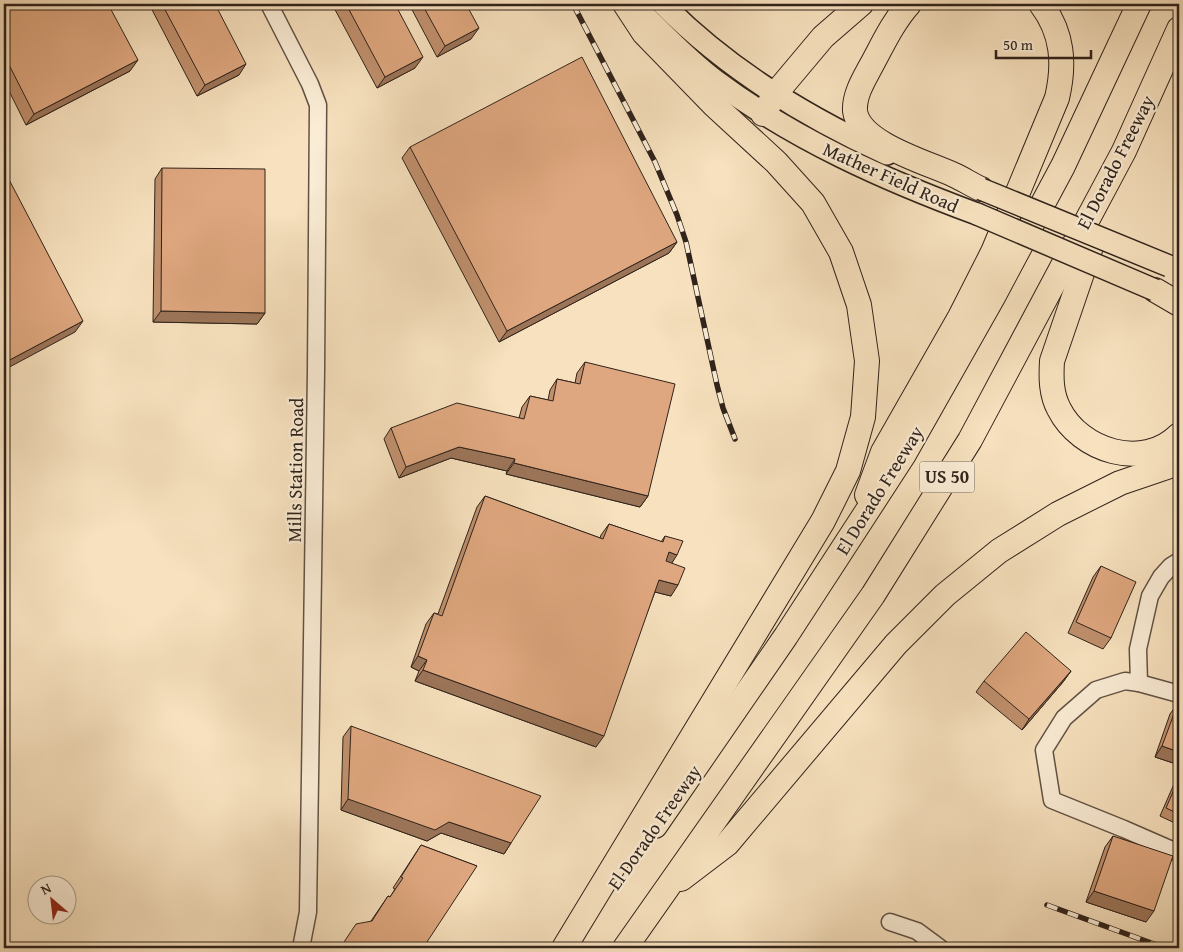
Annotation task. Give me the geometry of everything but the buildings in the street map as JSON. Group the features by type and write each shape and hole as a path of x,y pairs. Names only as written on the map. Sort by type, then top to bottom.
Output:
{"highway":[{"path":"564,948 823,521 848,471 862,417 866,361 859,305 841,252 813,203 776,162 714,105 644,33 625,4"},
{"path":"763,114 776,94 823,37 861,4"},
{"path":"909,4 893,25 862,83 855,101 855,114 860,124 868,133 883,144 955,175 981,189"},
{"path":"851,539 883,452 960,317 993,252 1057,98 1061,79 1061,48 1053,24 1041,4"},
{"name":"El Dorado Freeway","path":"570,948 786,636 851,539 903,456 993,297 1063,166 1139,4"},
{"name":"El Dorado Freeway","path":"625,948 873,595 965,448 1124,151 1179,29"},
{"path":"1124,151 1055,350 1051,370 1052,391 1061,413 1076,432 1100,448 1112,452 1141,453 1165,446 1179,435"},
{"path":"1155,290 1179,304"},
{"path":"662,894 727,844 896,644 945,595 999,551 1058,514 1120,483 1179,463"}],"main road":[{"name":"Mather Field Road","path":"633,4 665,36 715,80 763,114 838,156 912,190 977,214 1179,299"},
{"name":"Mather Field Road","path":"663,4 681,22 731,64 842,134 916,168 981,189 1174,268"}],"street":[{"name":"Mills Station Road","path":"269,4 310,84 318,105 308,912 301,948"},
{"path":"1139,683 1138,649 1150,596 1161,577 1171,566 1179,561"},
{"path":"1179,694 1125,681 1096,690 1064,718 1044,750 1052,800 1124,828 1179,853"},
{"path":"890,922 917,931 940,948"}],"railway":[{"path":"573,4 655,162 677,215 686,242 717,385 723,408 735,439"},
{"path":"1047,905 1165,948"}]}
